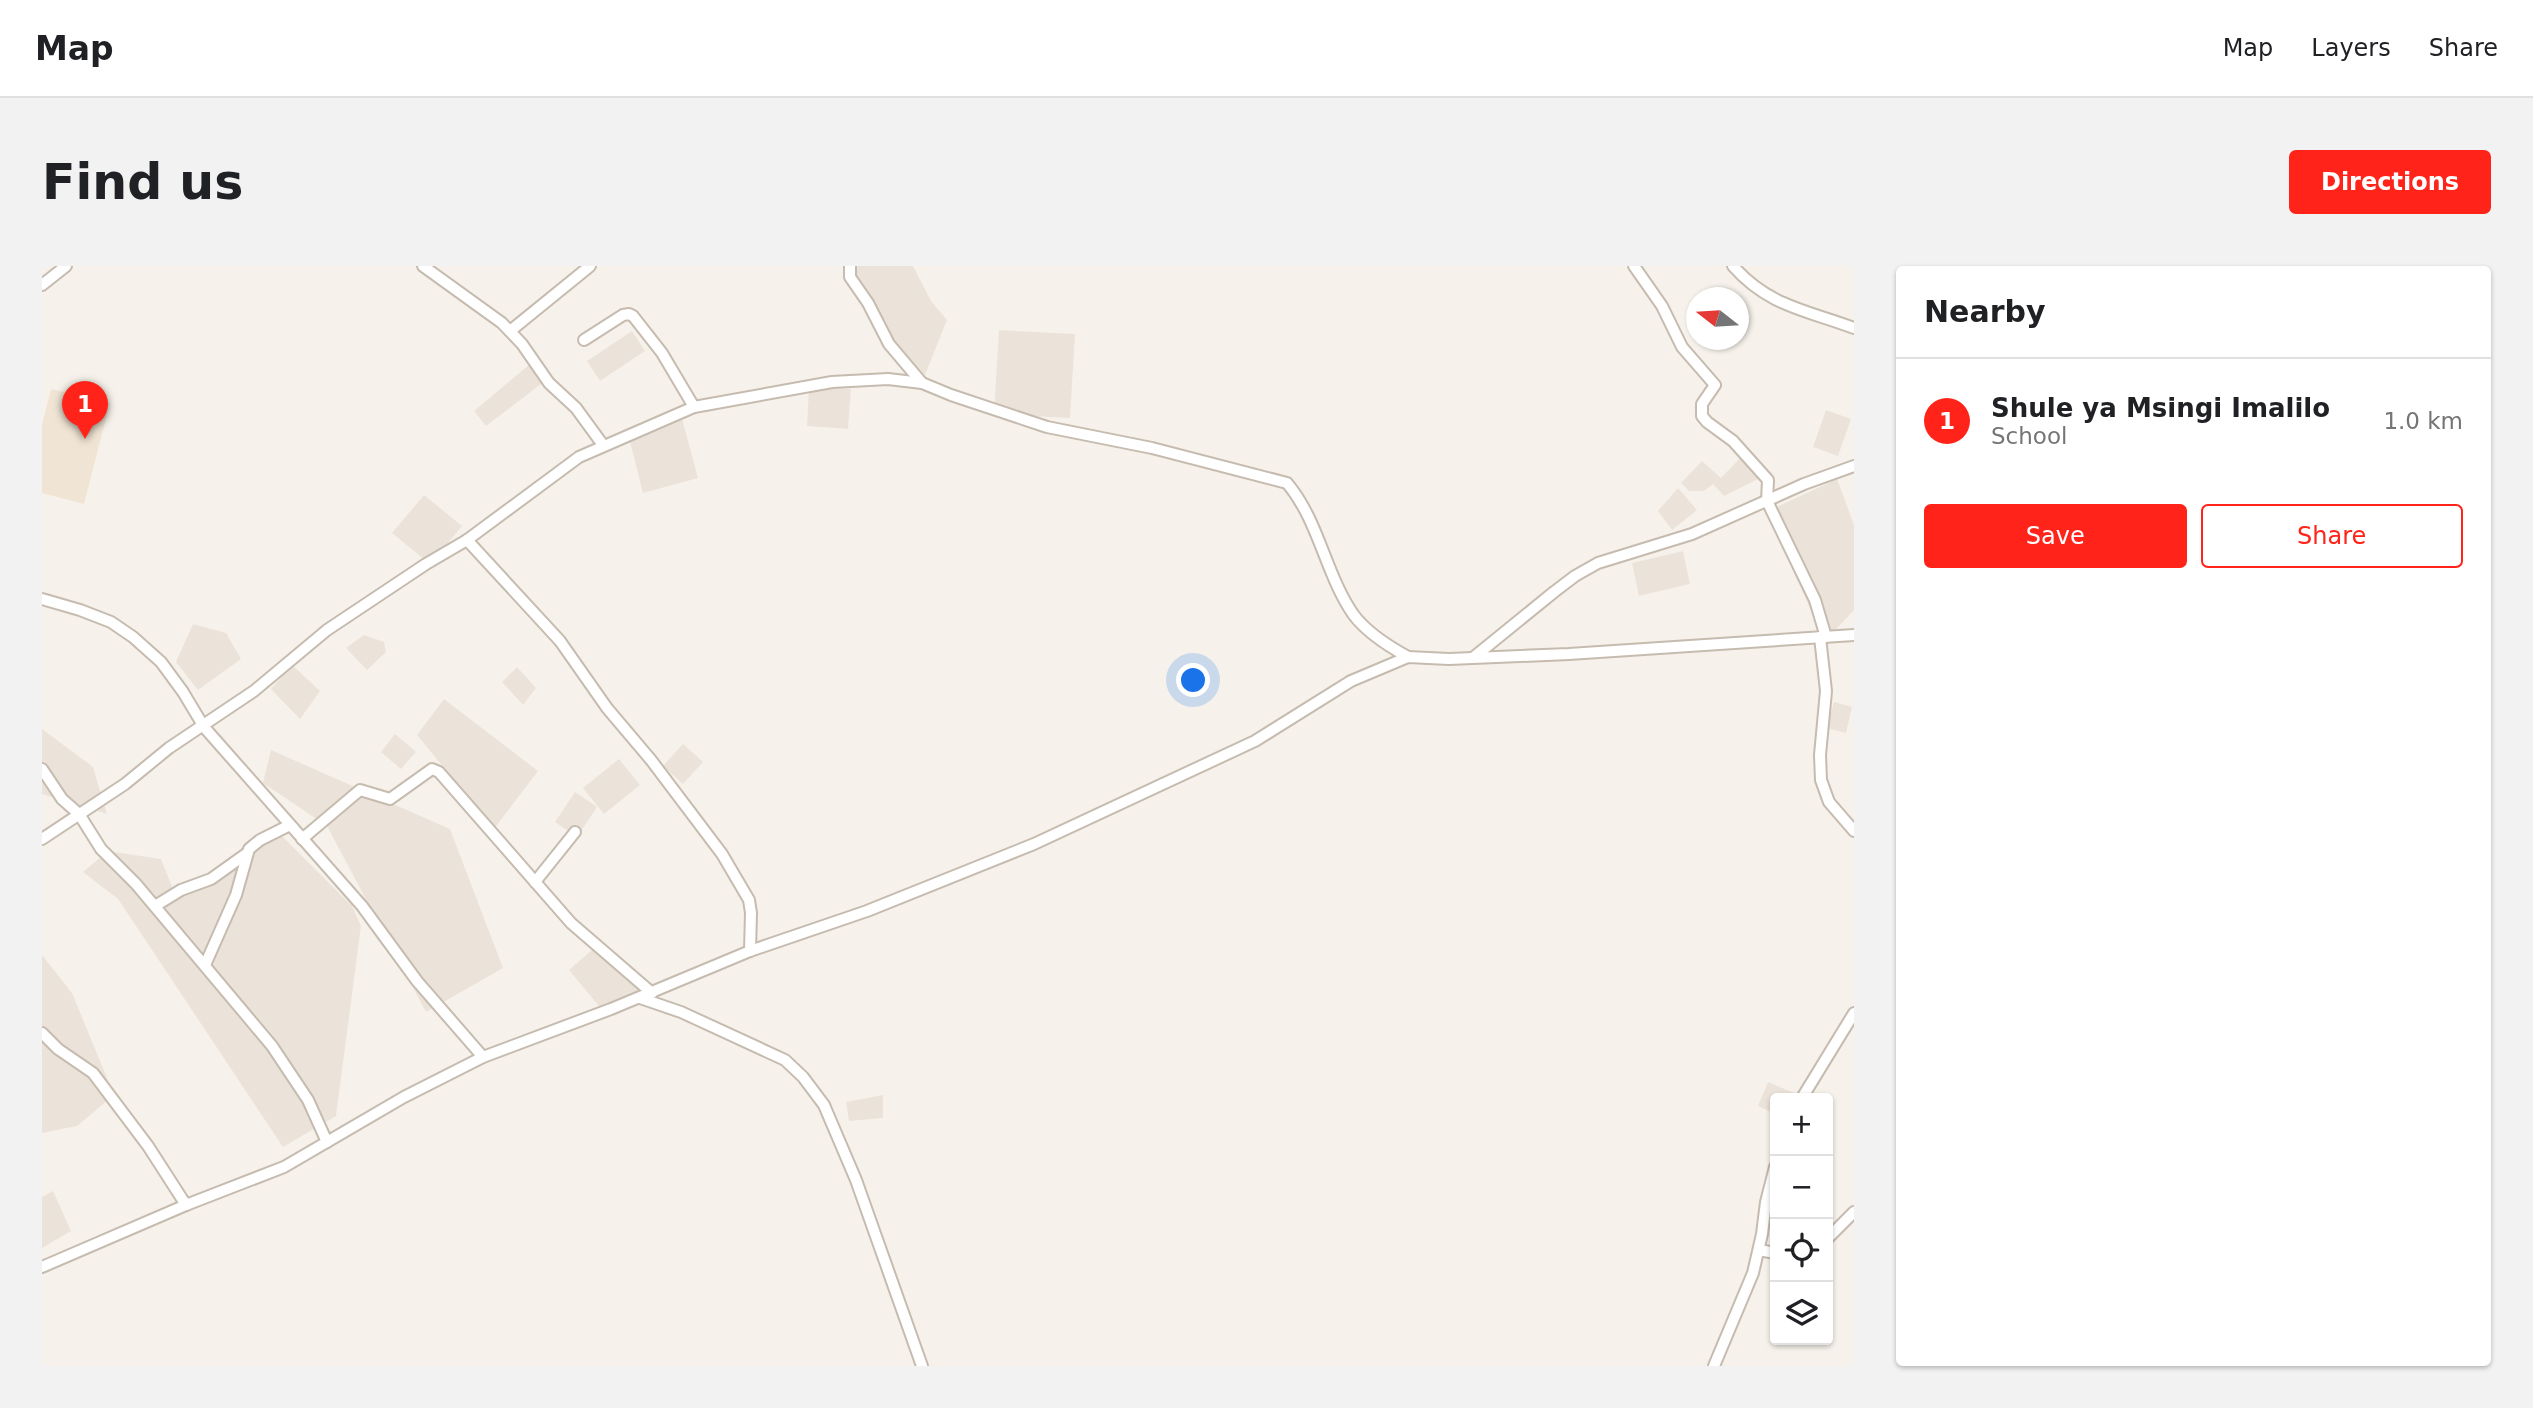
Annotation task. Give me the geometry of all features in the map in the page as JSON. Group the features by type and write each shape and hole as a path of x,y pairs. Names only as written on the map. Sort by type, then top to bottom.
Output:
{"street":[{"path":"42,285 66,266"},
{"path":"423,266 493,315 510,331 549,383 576,408 603,445"},
{"path":"510,331 590,266"},
{"path":"850,266 850,276 868,303 889,344 922,383"},
{"path":"1634,266 1662,306 1682,347 1715,385 1702,404 1702,416 1733,441 1768,481 1767,501 1815,600 1823,637 1826,691 1820,755 1821,780 1829,802 1854,831"},
{"path":"1733,266 1755,288 1774,301 1854,328"},
{"path":"584,340 623,315 634,316 673,369 694,407"},
{"path":"42,839 125,784 169,748 254,691 327,630 467,540 579,457 694,407 832,382 888,379 922,383 1022,420 1152,448 1287,483 1303,507 1341,594 1354,616 1390,648 1408,657"},
{"path":"1474,657 1575,576 1598,563 1682,537 1821,477 1854,466"},
{"path":"467,540 560,642 607,708 651,760 722,854 749,900 750,951"},
{"path":"42,599 111,622 133,637 169,671 204,727 362,906 417,981 483,1057"},
{"path":"42,1267 186,1205 284,1167 404,1097 483,1057 640,998 750,951 867,911 1034,844 1255,741 1351,681 1408,657 1474,657 1854,635"},
{"path":"42,769 62,799 79,814 105,854 155,906 286,1066 308,1100 327,1142"},
{"path":"302,839 360,790 390,799 432,769 439,772 571,923 652,993"},
{"path":"155,906 181,890 211,879 256,843 289,825"},
{"path":"535,882 575,832"},
{"path":"205,965 236,895 246,853"},
{"path":"640,998 681,1012 785,1060 803,1077 824,1105 847,1160 922,1366"},
{"path":"1805,1093 1854,1013"},
{"path":"42,1033 93,1073 148,1146 186,1205"},
{"path":"1714,1366 1745,1296 1759,1250 1770,1186"},
{"path":"1833,1233 1854,1212"},
{"path":"1759,1250 1770,1252"}],"shaded area":[{"path":"858,266 913,266 931,301 947,320 925,375 891,339 871,297 853,270"},
{"path":"999,330 1075,334 1070,418 994,414"},
{"path":"632,331 645,351 600,381 587,361"},
{"path":"530,364 545,381 486,426 474,411"},
{"path":"809,387 851,389 848,429 807,426"},
{"path":"51,389 110,403 84,504 42,493 42,425"},
{"path":"1826,410 1851,419 1838,456 1813,447"},
{"path":"681,415 698,478 643,493 627,430"},
{"path":"1740,458 1760,478 1724,496 1713,484 1704,491 1689,491 1681,483 1702,461 1721,478"},
{"path":"1837,479 1854,525 1854,610 1825,641 1766,512"},
{"path":"1678,488 1697,510 1672,530 1658,511"},
{"path":"424,495 462,526 430,564 392,533"},
{"path":"1683,551 1690,584 1639,596 1632,563"},
{"path":"193,624 226,633 241,659 198,690 176,662"},
{"path":"364,635 384,642 386,652 367,670 346,648"},
{"path":"292,665 320,691 300,719 271,689"},
{"path":"517,667 536,688 523,705 502,682"},
{"path":"444,699 538,771 494,829 417,735"},
{"path":"1834,702 1852,707 1846,733 1827,728"},
{"path":"42,729 93,767 107,814 42,794"},
{"path":"395,734 416,752 401,769 381,752"},
{"path":"683,744 703,762 683,784 663,766"},
{"path":"271,750 450,829 503,968 426,1012 327,826 263,783"},
{"path":"619,759 640,785 604,814 583,788"},
{"path":"575,792 597,807 577,837 555,822"},
{"path":"273,827 352,906 361,926 336,1116 283,1147 118,899 83,872 108,851 161,859 173,889 170,900"},
{"path":"600,943 643,994 599,1006 569,970"},
{"path":"42,955 72,993 114,1095 77,1126 42,1133"},
{"path":"1768,1082 1794,1093 1770,1093 1770,1112 1758,1106"},
{"path":"883,1095 883,1118 849,1121 846,1102"},
{"path":"53,1191 71,1231 42,1248 42,1197"}],"place":[{"name":"Shule ya Msingi Imalilo","path":"85,439"}]}
